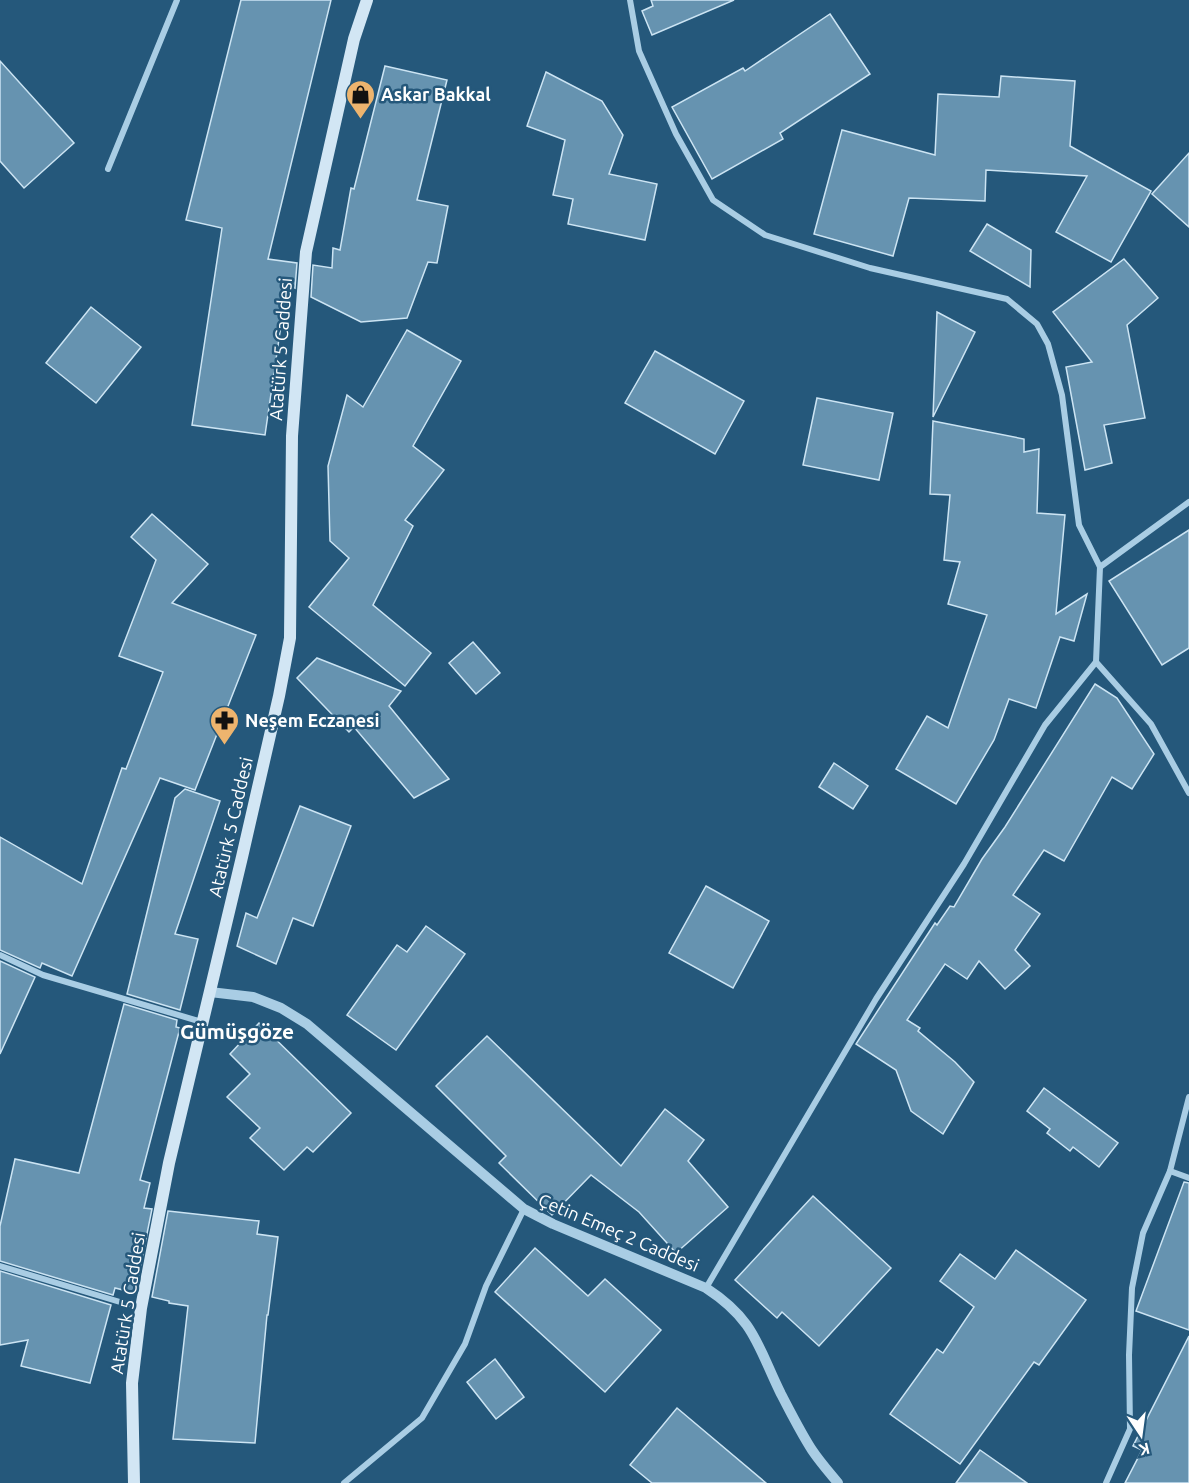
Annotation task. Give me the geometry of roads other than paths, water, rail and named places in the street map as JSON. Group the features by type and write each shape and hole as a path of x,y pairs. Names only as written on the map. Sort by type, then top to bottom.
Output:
{"main road":[{"name":"Atatürk 5 Caddesi","path":"134,1483 132,1383 141,1308 169,1163 279,696 290,638 292,436 306,252 354,39 367,0"}],"street":[{"path":"108,169 177,0"},
{"path":"630,0 639,51 676,134 712,200 765,235 870,268 1007,299 1037,324 1048,344 1062,395 1079,525 1100,567 1096,662 1045,725 964,864 876,999 706,1288"},
{"path":"1100,567 1189,502"},
{"path":"1096,662 1151,724 1189,793"},
{"path":"0,955 43,975 202,1022"},
{"name":"Çetin Emeç 2 Caddesi","path":"210,992 253,997 281,1008 307,1024 524,1209 553,1224 706,1288 725,1301 740,1314 754,1334 781,1393 812,1451 838,1483"},
{"path":"1106,1483 1130,1429 1128,1355 1132,1288 1143,1233 1170,1171 1189,1097"},
{"path":"1170,1171 1189,1178"},
{"path":"344,1483 422,1418 465,1344 486,1286 524,1209"},
{"path":"0,1266 141,1308"}],"place":[{"name":"Askar Bakkal","path":"360,120"},
{"name":"Neşem Eczanesi","path":"224,746"}],"district":[{"name":"Gümüşgöze","path":"237,1031"}]}
